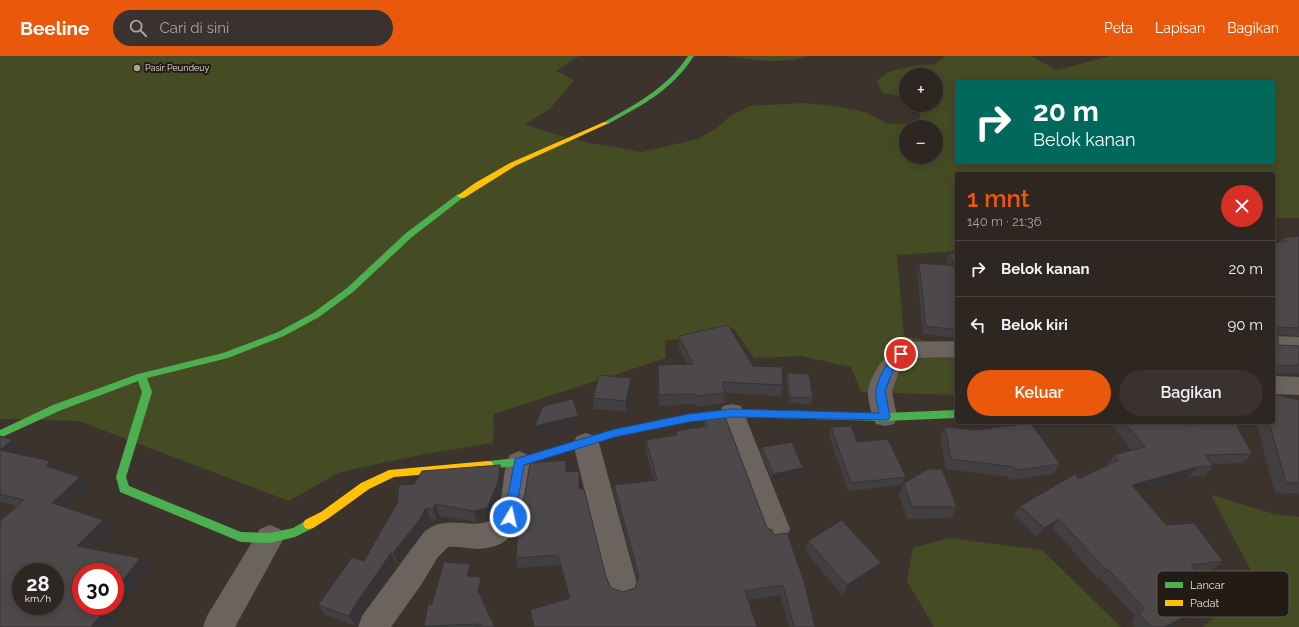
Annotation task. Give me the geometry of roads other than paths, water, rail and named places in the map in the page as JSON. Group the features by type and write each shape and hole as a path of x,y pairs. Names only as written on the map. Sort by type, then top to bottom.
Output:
{"street":[{"path":"0,434 56,408 141,376 225,356 281,334 316,315 350,290 409,235 469,190 504,170 562,141 606,123 648,99 668,86 683,70 691,56"},
{"path":"1275,344 1299,346"},
{"path":"885,417 880,391 889,369 905,350 955,349"},
{"path":"141,376 147,392 121,477 124,489 241,537 270,538 295,532 325,514 365,486 393,473 420,470 471,468 519,462 615,433 689,418 732,413 885,417 955,414"},
{"path":"1275,385 1299,386"},
{"path":"732,413 776,529"},
{"path":"586,443 623,587"},
{"path":"373,627 417,567 428,547 439,536 454,534 478,538 493,535 505,527 510,517 519,462"},
{"path":"218,627 270,538"}],"place":[{"name":"Pasir Peundeuy","path":"137,68"}]}
